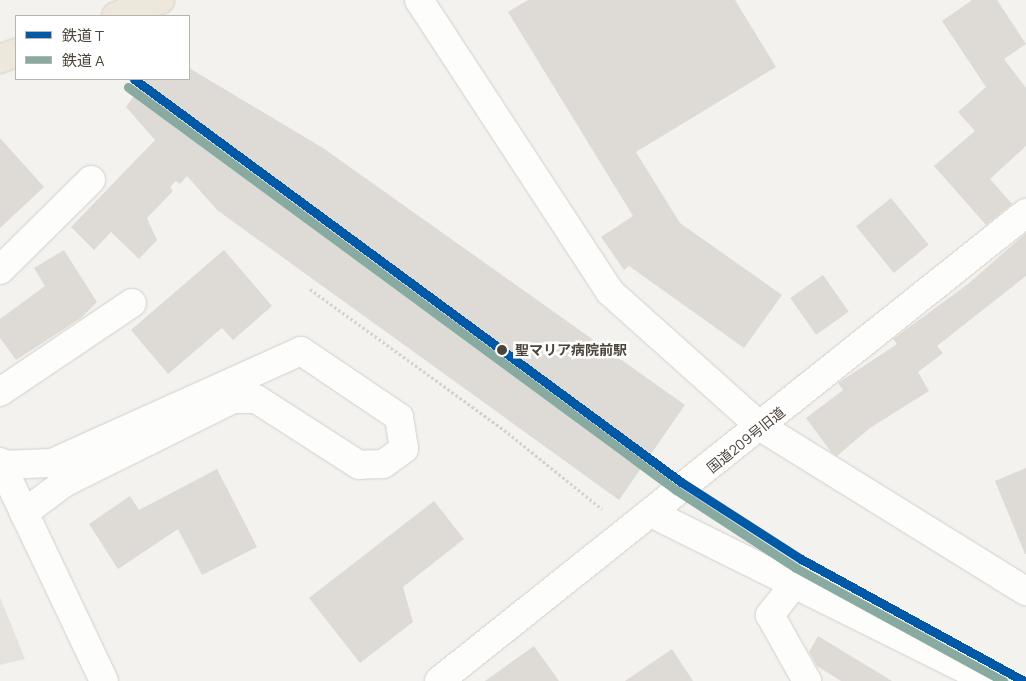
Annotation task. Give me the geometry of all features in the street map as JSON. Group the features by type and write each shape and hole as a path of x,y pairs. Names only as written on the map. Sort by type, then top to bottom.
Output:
{"highway":[{"path":"119,15 160,0"},
{"path":"0,58 15,53"}],"street":[{"path":"419,0 610,292 761,428 1026,591"},
{"path":"0,270 91,180"},
{"name":"国道209号旧道","path":"439,681 761,428 1026,213"},
{"path":"0,392 132,302"},
{"path":"24,513 64,483 233,399 256,399 359,466 383,464 404,449 399,417 301,351 52,462 1,463 24,513 104,681"},
{"path":"653,514 990,681"},
{"path":"795,583 770,615 807,681"}],"path":[{"path":"310,289 508,433 605,511"}],"shaded area":[{"path":"0,597 25,659 0,665"}],"building":[{"path":"528,0 735,0 776,67 636,152 680,223 782,295 744,348 629,266 624,270 601,237 633,216 508,12"},
{"path":"972,0 997,0 1026,44 1004,59 1026,88 1026,146 990,179 1012,204 986,225 934,166 975,131 958,112 986,87 942,21"},
{"path":"190,69 323,148 685,405 619,500 217,210 187,176 180,184 176,181 170,187 173,191 147,218 157,240 139,259 111,232 94,250 71,227 155,140 126,107 145,80 190,80"},
{"path":"0,138 44,187 0,228"},
{"path":"891,198 929,245 894,273 856,226"},
{"path":"1026,233 1026,276 937,346 943,353 918,372 929,391 870,428 837,456 831,452 806,418 843,390 838,383 897,344 893,339 968,284"},
{"path":"64,250 97,302 81,318 16,360 0,338 0,319 45,286 34,268"},
{"path":"224,250 272,306 233,340 222,328 168,374 131,330"},
{"path":"823,275 849,312 816,335 790,298"},
{"path":"1026,468 1026,554 1025,554 995,481"},
{"path":"217,469 257,547 202,575 178,529 118,569 89,524 130,496 139,510"},
{"path":"434,501 464,539 403,587 413,622 360,663 309,598"},
{"path":"818,636 892,681 841,681 817,666 809,652"},
{"path":"534,646 559,681 485,681"},
{"path":"672,649 693,681 625,681"}],"rail line":[{"name":"T","path":"135,80 681,482 801,559 1024,681"},
{"name":"A","path":"128,87 676,490 796,568 1003,681"}],"place":[{"name":"聖マリア病院前駅","path":"502,350"}]}
